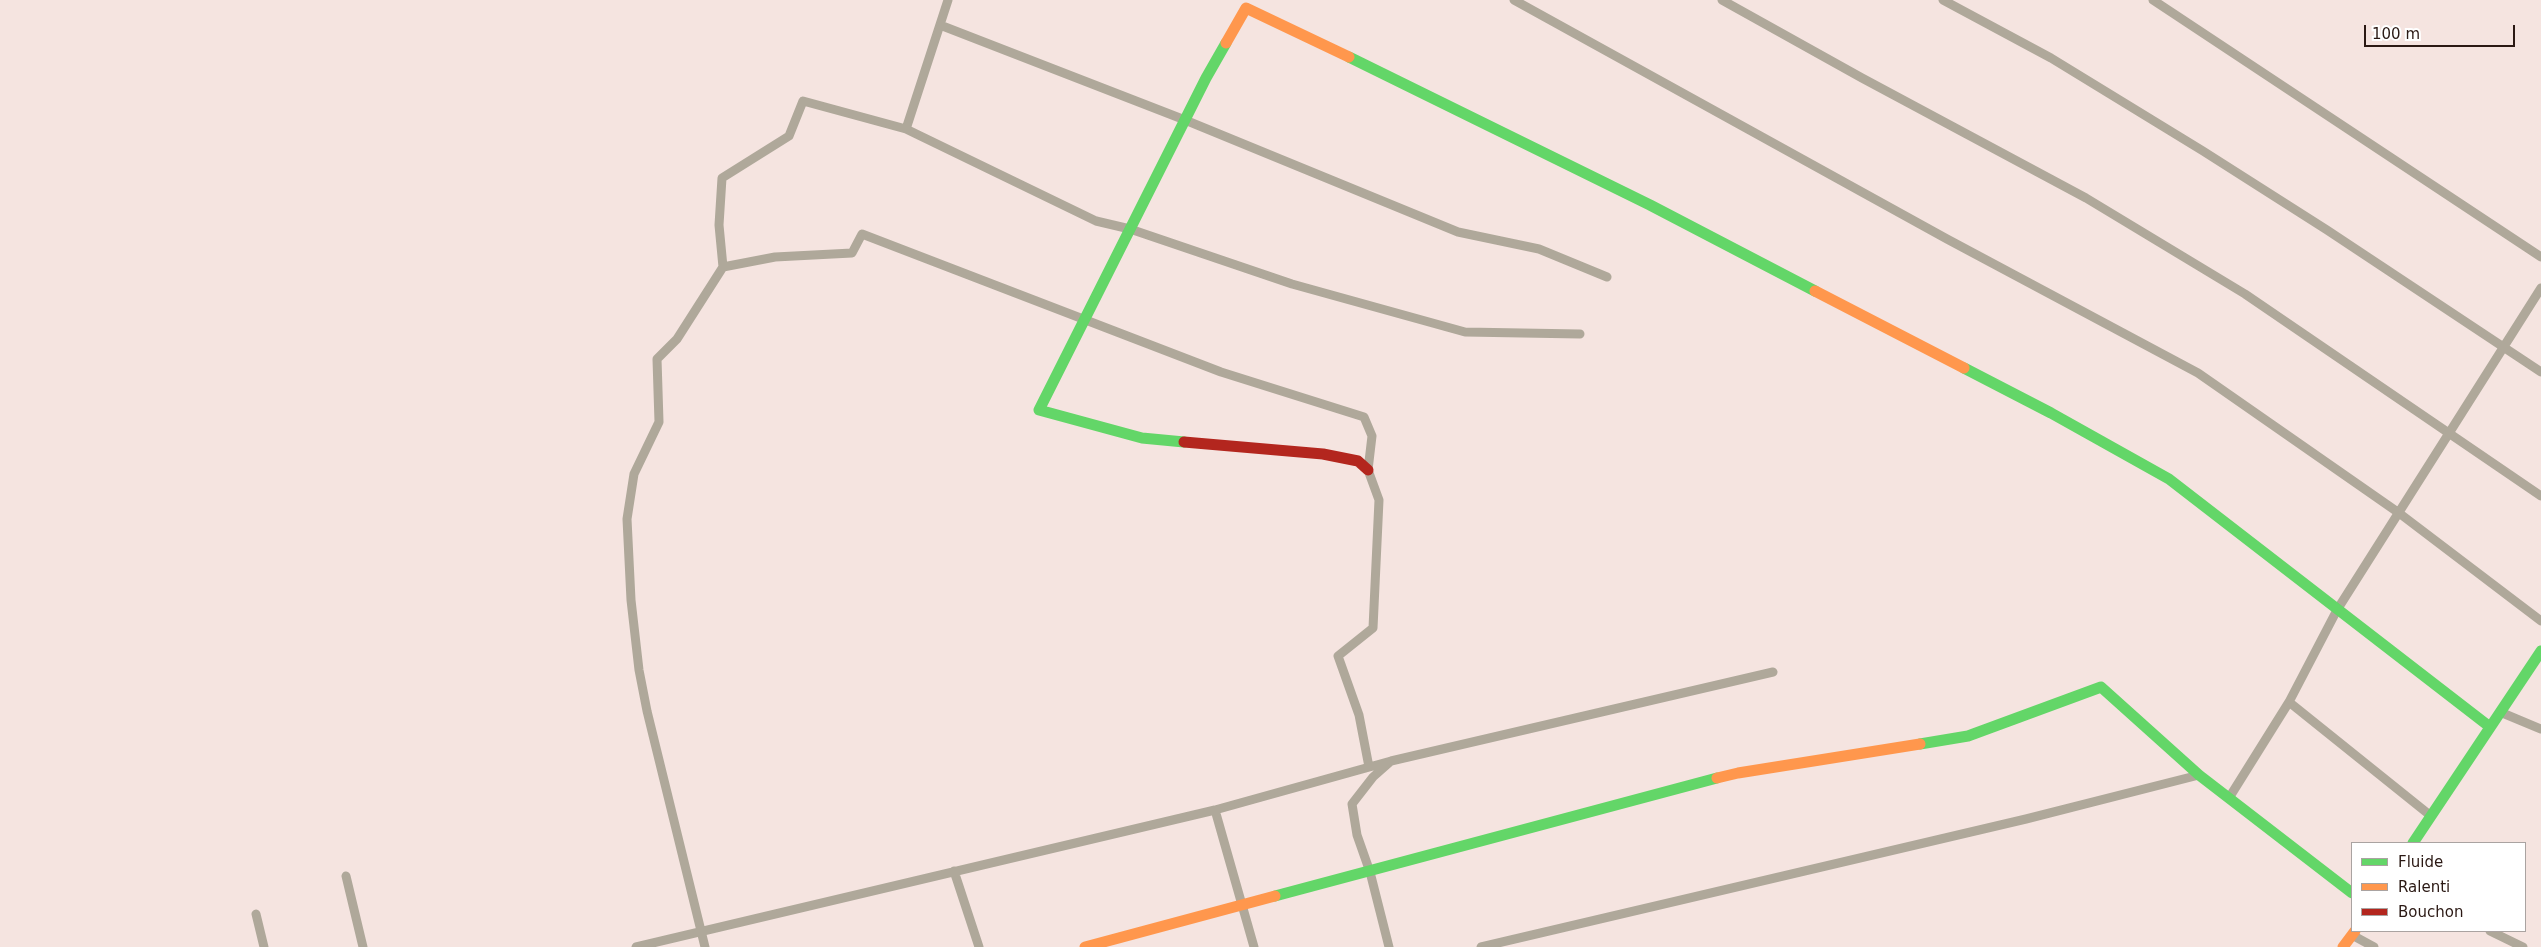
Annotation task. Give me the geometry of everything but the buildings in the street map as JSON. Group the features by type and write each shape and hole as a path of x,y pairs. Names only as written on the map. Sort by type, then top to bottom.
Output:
{"street":[{"path":"906,129 948,0"},
{"path":"1514,0 1947,239 2198,373 2399,513 2541,621"},
{"path":"1722,0 1862,78 2086,198 2245,294 2450,431 2541,496"},
{"path":"1943,0 2051,58 2203,151 2541,372"},
{"path":"2153,0 2541,258"},
{"path":"1368,470 1358,461 1324,454 1142,438 1039,410 1185,120 1246,8 1402,82 1650,205 2051,413 2169,479 2490,728"},
{"path":"940,25 1185,120 1458,232 1539,249 1607,277"},
{"path":"705,947 639,670 631,600 628,519 634,474 659,422 657,359 677,339 723,268 719,225 722,178 788,136 803,101 906,129 1096,220 1130,229 1292,284 1465,332 1580,334"},
{"path":"723,268 775,257 852,253 862,234 1220,372 1364,417 1372,436 1368,470 1379,500 1373,628 1338,656 1359,715 1369,767"},
{"path":"2229,798 2289,702 2337,610 2541,288"},
{"path":"2414,842 2541,651"},
{"path":"636,947 1216,810 1391,761 1773,672"},
{"path":"1086,947 1114,944 1244,904 1738,773 1968,736 2101,687 2199,775 2351,892"},
{"path":"2289,702 2431,816"},
{"path":"2500,712 2541,729"},
{"path":"1389,947 1370,872 1357,835 1352,804 1373,777 1391,761"},
{"path":"1481,947 2026,819 2199,775"},
{"path":"1216,810 1244,904 1254,947"},
{"path":"954,871 979,947"},
{"path":"346,876 362,947"},
{"path":"256,914 264,947"},
{"path":"2492,932 2523,947"},
{"path":"2343,947 2353,933 2374,947"}],"traffic: fast":[{"path":"1184,442 1142,438 1039,410 1206,78 1226,43"},
{"path":"1349,57 1650,205 1815,291"},
{"path":"1964,368 2051,413 2169,479 2490,727"},
{"path":"2414,842 2541,651"},
{"path":"1920,744 1968,736 2101,687 2199,775 2351,892"},
{"path":"1275,896 1717,778"}],"traffic: slow":[{"path":"1226,43 1246,8 1349,57"},
{"path":"1815,291 1964,368"},
{"path":"1717,778 1920,744"},
{"path":"1085,947 1275,896"},
{"path":"2343,947 2354,932"}],"traffic: jam":[{"path":"1184,442 1323,454 1358,461 1368,470"}]}
